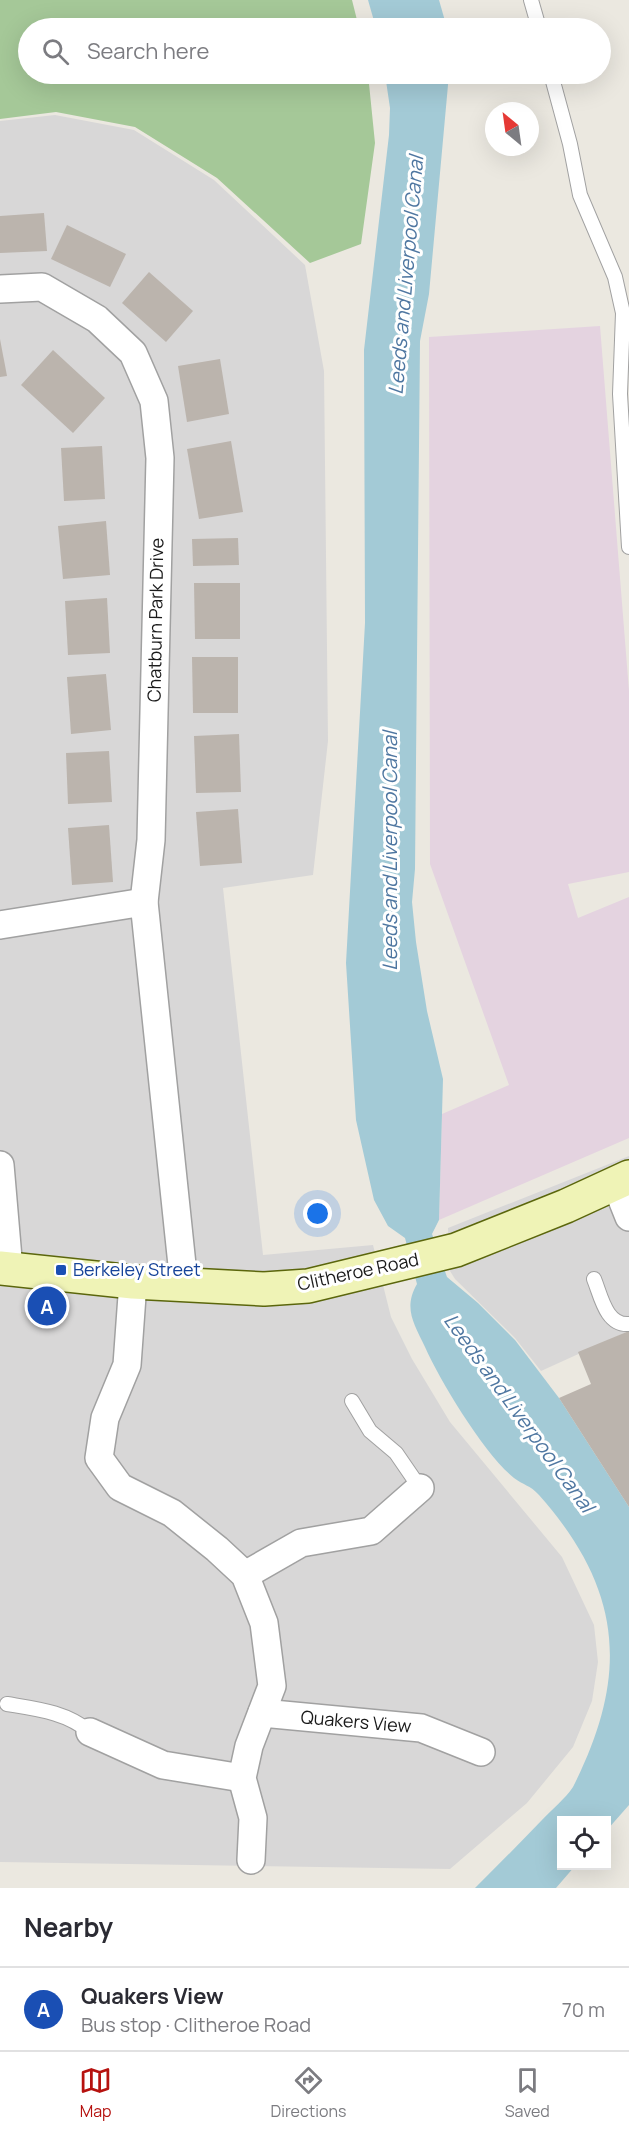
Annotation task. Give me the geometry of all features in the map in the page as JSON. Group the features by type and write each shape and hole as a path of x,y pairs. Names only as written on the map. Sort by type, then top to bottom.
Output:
{"main road":[{"name":"Clitheroe Road","path":"5,1269 133,1282 264,1289 308,1286 456,1250 566,1206 622,1180"}],"street":[{"name":"Chatburn Park Drive","path":"0,289 42,287 96,320 133,353 154,401 159,482 151,840 144,902"},
{"path":"0,925 144,902 184,1284"},
{"path":"0,1165 5,1269"},
{"path":"622,1180 629,1217"},
{"path":"133,1282 128,1365 105,1418 99,1458 120,1487 172,1513 217,1549 244,1575 264,1623 272,1686 249,1746 242,1778 252,1818 251,1860"},
{"path":"244,1575 301,1543 371,1531 420,1488"},
{"name":"Quakers View","path":"262,1713 421,1728 481,1752"},
{"path":"90,1732 163,1765 242,1778"}],"lane":[{"path":"531,0 536,18"},
{"path":"554,84 570,144 580,195 615,277 623,313 620,394 629,547"},
{"path":"594,1279 609,1317 622,1325 629,1324"},
{"path":"352,1401 370,1431 396,1453 420,1488"},
{"path":"7,1704 48,1711 75,1720 90,1732"}],"shaded area":[{"path":"55,115 134,130 214,180 305,265 324,371 328,741 313,875 223,888 263,1255 373,1245 391,1317 412,1359 450,1422 562,1557 594,1625 598,1662 592,1701 573,1747 527,1803 450,1869 0,1862 0,121"},
{"path":"600,326 629,691 629,872 568,884 578,918 629,897 629,1138 439,1220 442,1114 509,1085 430,864 429,337"},
{"path":"629,1156 629,1331 541,1371 515,1338 455,1279 450,1271 448,1228"}],"green space":[{"path":"0,0 352,0 356,18 18,18 18,84 369,84 375,143 361,244 310,263 217,178 135,127 56,112 0,119"}],"water":[{"path":"368,0 439,0 444,18 373,18"},
{"name":"Leeds and Liverpool Canal","path":"386,84 448,84 429,294 420,341 415,869 412,902 427,1011 443,1079 439,1220 432,1234 447,1277 478,1303 515,1340 559,1398 629,1507 629,1805 611,1825 611,1816 557,1816 557,1870 572,1870 556,1888 475,1888 570,1791 591,1747 603,1708 609,1671 609,1635 602,1600 588,1566 567,1531 539,1495 514,1478 490,1453 464,1417 432,1361 417,1331 410,1308 417,1284 405,1238 388,1226 374,1200 356,1120 346,963 365,623 364,350 389,135 390,108"}],"building":[{"path":"44,213 47,251 0,253 0,216"},
{"path":"67,225 126,254 110,287 51,259"},
{"path":"149,272 193,311 166,342 122,303"},
{"path":"0,339 7,376 0,377"},
{"path":"53,350 105,398 73,433 21,385"},
{"path":"220,359 229,414 187,422 178,366"},
{"path":"231,441 243,512 199,519 187,449"},
{"path":"102,446 105,499 64,501 61,448"},
{"path":"106,521 110,575 63,579 58,526"},
{"path":"238,538 239,565 193,566 192,539"},
{"path":"194,583 240,583 240,639 195,639"},
{"path":"107,598 110,653 68,655 65,601"},
{"path":"192,657 238,657 238,713 193,713"},
{"path":"106,674 111,730 71,734 67,677"},
{"path":"239,734 241,792 196,793 194,736"},
{"path":"109,751 112,802 68,804 66,753"},
{"path":"238,809 242,863 200,866 196,812"},
{"path":"109,825 113,882 72,885 68,828"},
{"path":"629,1331 629,1507 559,1398 591,1384 578,1352"}],"place":[{"name":"Berkeley Street","path":"61,1270"},
{"name":"Quakers View","path":"47,1306"}]}
